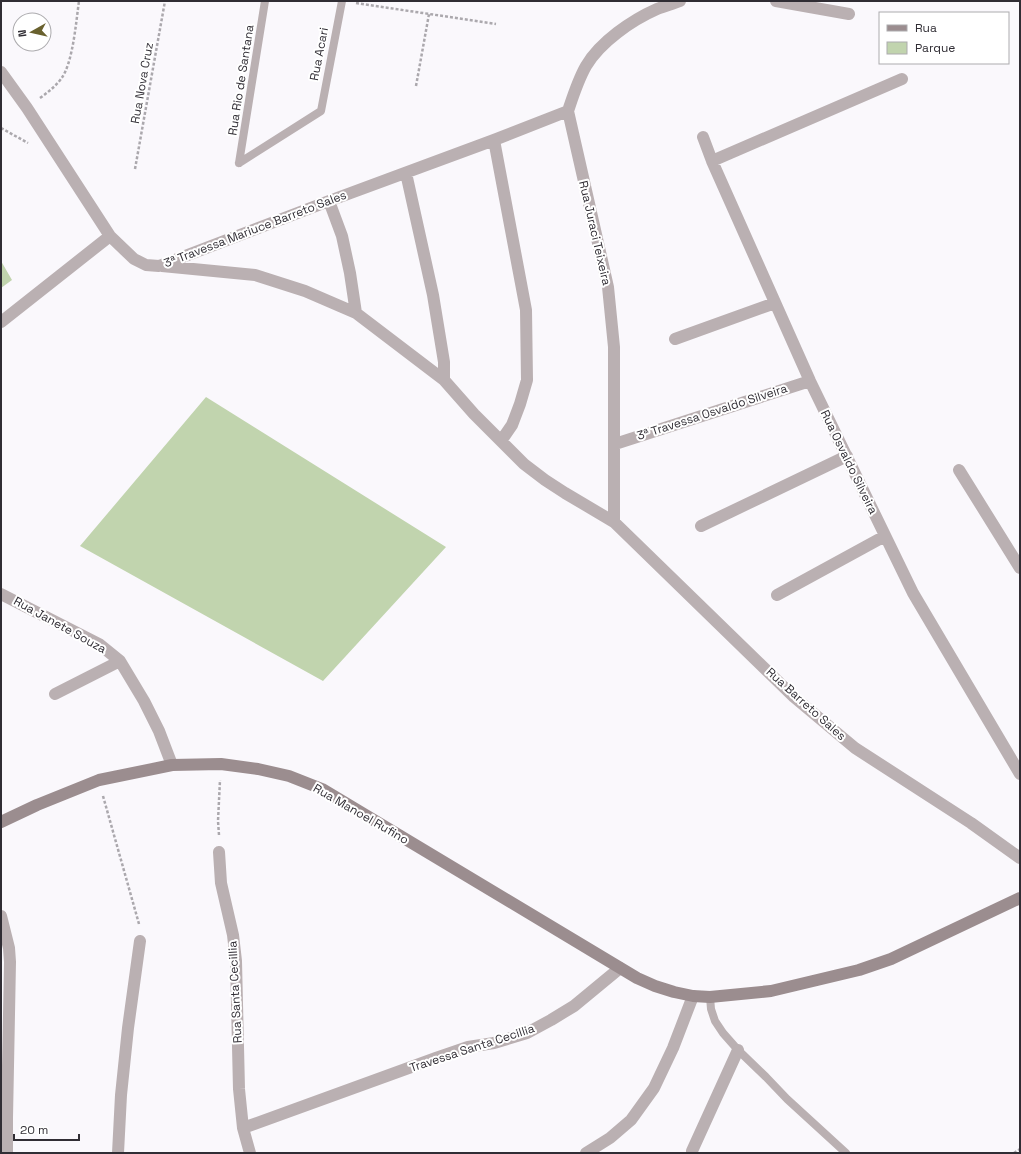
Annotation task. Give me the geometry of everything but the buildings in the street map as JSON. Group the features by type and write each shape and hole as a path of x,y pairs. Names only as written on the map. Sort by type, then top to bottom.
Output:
{"main road":[{"name":"Rua Manoel Rufino","path":"1,822 37,804 99,780 172,765 220,764 258,769 289,776 322,789 637,978 655,986 693,996 710,997 771,991 859,970 891,959 1020,898"}],"street":[{"path":"568,111 575,89 587,66 601,47 622,29 657,9 680,1"},
{"path":"776,1 849,14"},
{"name":"3ª Travessa Mariuce Barreto Sales","path":"1,72 27,108 110,236 134,259 146,265 159,266 568,111"},
{"path":"712,161 902,79"},
{"name":"Rua Juraci Teixeira","path":"568,111 608,287 614,347 614,522"},
{"name":"Rua Osvaldo Silveira","path":"703,137 712,161 775,304 913,593 1020,774"},
{"path":"494,140 526,310 527,380 512,425 501,441"},
{"path":"406,173 433,295 444,362 444,380"},
{"path":"330,200 342,236 356,313"},
{"path":"1,322 110,236"},
{"name":"Rua Barreto Sales","path":"159,266 255,275 306,291 356,313 444,380 474,414 524,464 564,493 614,522 794,697 848,743 971,823 1020,858"},
{"path":"675,339 775,304"},
{"name":"3ª Travessa Osvaldo Silveira","path":"615,444 810,380"},
{"path":"701,526 847,456"},
{"path":"959,470 1020,568"},
{"path":"777,595 886,536"},
{"name":"Rua Janete Souza","path":"1,594 99,644 120,661 147,707 159,731 172,765"},
{"path":"55,694 120,661"},
{"name":"Rua Santa Cecillia","path":"219,852 221,883 233,935 236,961 238,1089 243,1128 250,1153"},
{"path":"1,916 10,948 7,1153"},
{"path":"118,1153 121,1095 140,941"},
{"name":"Travessa Santa Cecillia","path":"243,1128 468,1047 494,1043 528,1033 574,1006 620,968"},
{"path":"586,1153 610,1138 631,1120 654,1088 674,1048 693,996"},
{"path":"692,1151 738,1050"}],"lane":[{"name":"Rua Rio de Santana","path":"266,1 239,163 321,110"},
{"name":"Rua Acari","path":"321,110 342,1"},
{"path":"710,997 711,1009 715,1021 723,1033 787,1100 846,1153"}],"path":[{"path":"27,108 55,87 67,69 79,1"},
{"name":"Rua Nova Cruz","path":"135,169 165,1"},
{"path":"351,2 496,24"},
{"path":"416,86 429,14"},
{"path":"99,780 139,922 140,941"},
{"path":"219,852 218,821 220,784"},
{"path":"1014,1153 1020,1149"}],"green space":[{"path":"1,261 12,280 1,288"},
{"path":"206,397 446,547 323,681 80,546"}]}
